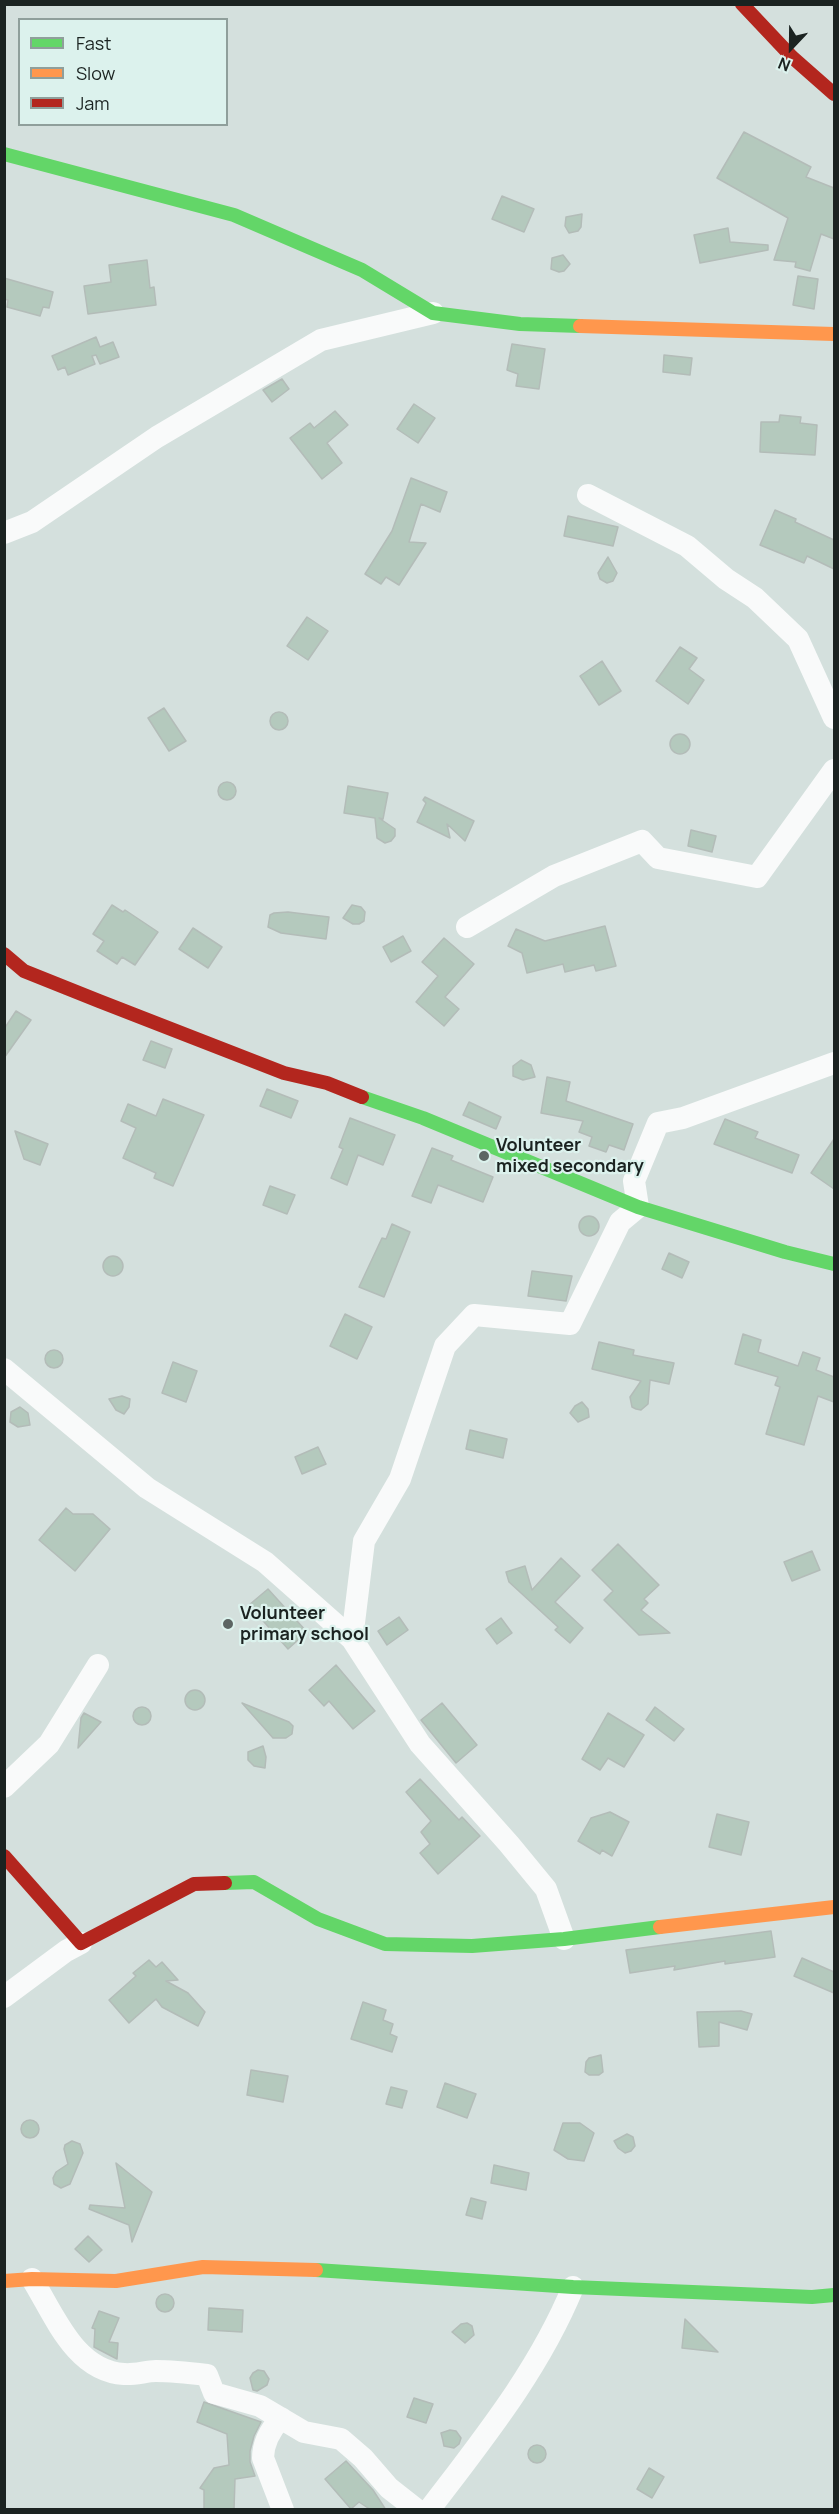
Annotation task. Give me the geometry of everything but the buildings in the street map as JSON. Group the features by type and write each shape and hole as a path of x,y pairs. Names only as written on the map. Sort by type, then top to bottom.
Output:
{"street":[{"path":"742,4 792,57 834,94"},
{"path":"4,154 234,215 362,270 434,313"},
{"path":"4,533 32,522 158,437 321,340 434,313 520,324 834,334"},
{"path":"588,495 687,546 726,579 755,598 798,639 834,716"},
{"path":"467,927 554,876 642,841 658,858 757,877 834,770"},
{"path":"4,954 24,971 284,1072 327,1083 392,1109 423,1118 638,1207 785,1252 834,1264"},
{"path":"638,1207 634,1182 658,1123 683,1118 834,1063"},
{"path":"352,1639 364,1541 400,1479 445,1346 474,1315 570,1324 620,1222 638,1207"},
{"path":"4,1368 147,1488 265,1562 352,1639 420,1744 546,1889 564,1939"},
{"path":"4,1787 49,1744 98,1665"},
{"path":"4,1856 81,1943"},
{"path":"4,1997 66,1951 195,1884 254,1882 318,1919 385,1944 472,1946 564,1939 742,1916 834,1907"},
{"path":"4,2281 32,2279 116,2281 203,2267 296,2269 573,2287 812,2297 834,2295"},
{"path":"32,2279 74,2347 88,2362 108,2373 155,2371 207,2375 214,2393 260,2406 304,2432 341,2439 363,2458 389,2488 417,2510"},
{"path":"429,2510 514,2397 557,2326 573,2287"},
{"path":"280,2418 271,2429 262,2458 284,2510"}],"traffic: fast":[{"path":"4,154 234,215 362,270 433,313 520,324 580,326"},
{"path":"362,1097 423,1118 638,1207 785,1252 834,1264"},
{"path":"225,1883 254,1882 318,1919 385,1944 472,1946 564,1939 660,1927"},
{"path":"316,2270 573,2287 812,2297 834,2295"}],"traffic: slow":[{"path":"580,326 834,334"},
{"path":"660,1927 834,1907"},
{"path":"4,2281 32,2279 116,2281 203,2267 316,2270"}],"traffic: jam":[{"path":"742,4 792,57 834,94"},
{"path":"4,954 24,971 99,1001 284,1073 327,1083 362,1097"},
{"path":"4,1856 81,1943 194,1884 225,1883"}],"place":[{"name":"Volunteer mixed secondary","path":"484,1156"},
{"name":"Volunteer primary school","path":"228,1624"}]}
